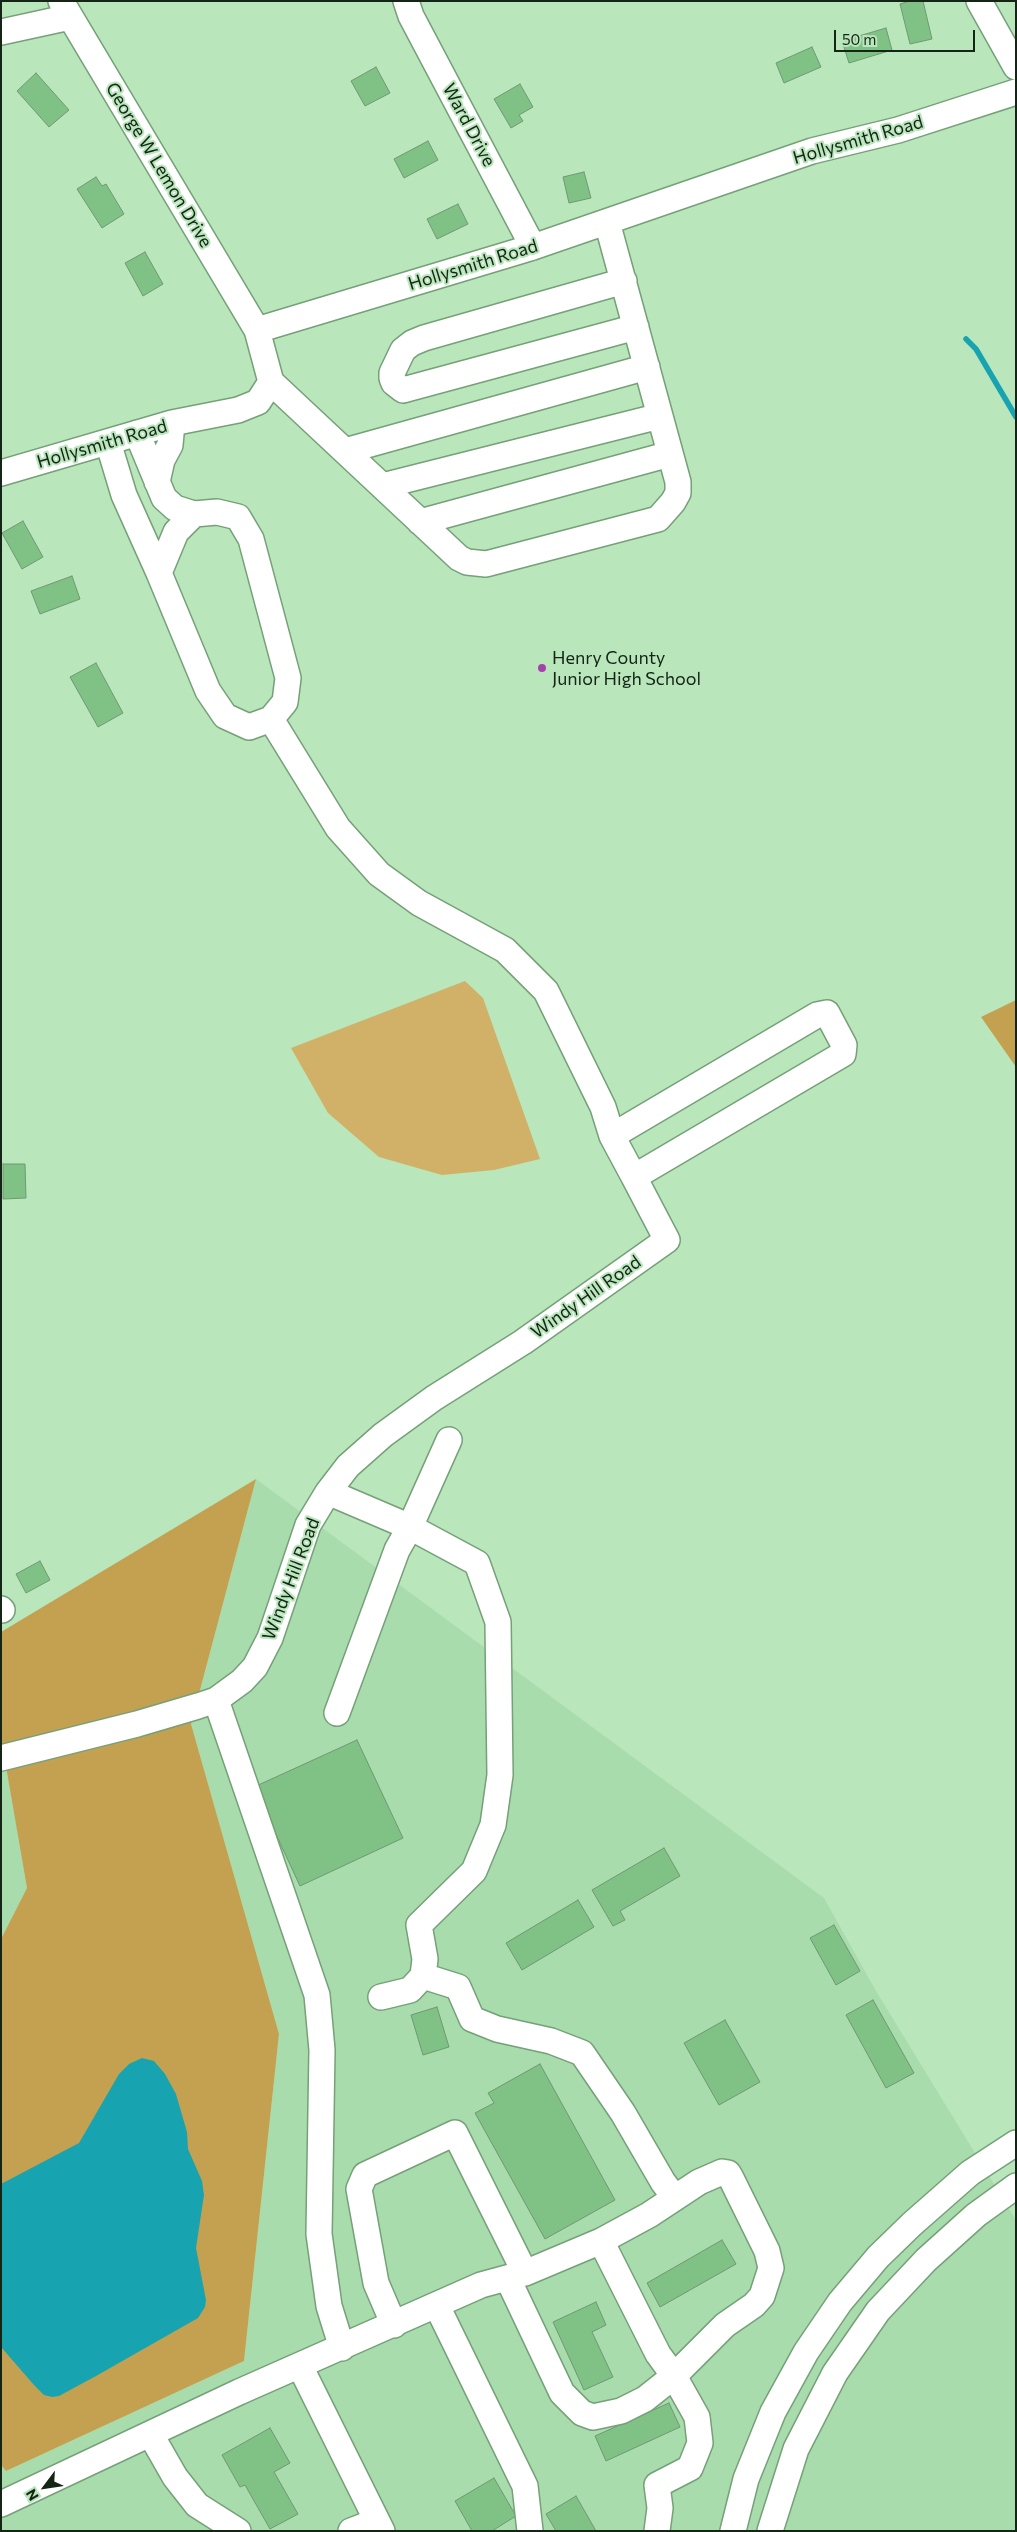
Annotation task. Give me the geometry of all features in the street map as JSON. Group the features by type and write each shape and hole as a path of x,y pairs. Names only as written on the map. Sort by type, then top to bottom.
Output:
{"street":[{"name":"Ward Drive","path":"406,1 411,16 533,247"},
{"path":"979,1 1016,67"},
{"path":"1,32 66,9"},
{"name":"George W Lemon Drive","path":"66,9 257,330"},
{"name":"Hollysmith Road","path":"257,330 533,247 812,151 898,130 1016,92"},
{"path":"257,330 271,382 459,558 467,562 486,564 658,519 667,512 678,493 670,454 607,222"},
{"path":"624,281 412,343 403,350 395,366 392,378 394,383 402,390 636,327"},
{"path":"345,451 647,367"},
{"name":"Hollysmith Road","path":"1,473 172,423 238,410 258,402 271,382"},
{"path":"382,486 660,416"},
{"path":"157,482 162,460 170,445 172,423"},
{"path":"108,442 124,495 160,573 208,691 225,716 249,727 271,719 285,702 288,678 251,539 238,517 217,512 194,514 175,508 164,498 137,433"},
{"path":"420,522 670,454"},
{"path":"160,573 176,532 194,514"},
{"path":"271,719 338,828 379,874 420,903 505,950 546,991 603,1107 612,1136 634,1177 844,1054 844,1045 827,1013 817,1015 612,1136"},
{"name":"Windy Hill Road","path":"1,1758 138,1724 216,1700 242,1681 255,1667 270,1638 308,1525 328,1492 348,1466 383,1435 434,1398 523,1342 667,1240 634,1177"},
{"path":"336,1713 397,1550 410,1527 449,1440"},
{"path":"328,1492 410,1527 477,1563 498,1622 500,1775 493,1825 474,1871 419,1925 425,1959 423,1976 410,1990 381,1997"},
{"path":"216,1700 317,1995 322,2050 319,2234 329,2306 342,2348"},
{"path":"423,1976 458,1987 472,2019 497,2029 551,2041 582,2053 623,2113 663,2182 676,2198"},
{"path":"6,2494 151,2435 300,2366 342,2348 437,2306 481,2285 516,2276 601,2240 676,2198 699,2182 722,2172 728,2173 767,2251 771,2268 762,2296 754,2305 725,2326 674,2376 645,2399 621,2411 593,2417 582,2413 562,2392 516,2276 455,2133 365,2175 359,2189 376,2283 394,2325"},
{"path":"733,2531 746,2479 773,2412 806,2352 840,2302 878,2257 912,2224 970,2173 1016,2143"},
{"path":"770,2531 796,2449 835,2373 878,2311 934,2254 976,2215 1016,2186"},
{"path":"601,2240 658,2354 674,2376 696,2417 700,2444 690,2468 657,2485 660,2508 657,2531"},
{"path":"437,2306 525,2486 530,2531"},
{"path":"300,2366 380,2526 351,2531"},
{"path":"151,2435 175,2477 197,2505 238,2531"}],"shaded area":[{"path":"465,981 483,998 540,1159 494,1170 442,1175 379,1157 328,1113 291,1048"},
{"path":"1016,1000 1016,1067 981,1017"},
{"path":"256,1479 824,1898 876,1991 1016,2220 1016,2531 1,2531 1,2465 6,2471 244,2361 279,2034 191,1724"},
{"path":"256,1479 191,1724 279,2034 244,2361 6,2471 1,2465 1,1939 27,1888 1,1738 1,1632"},
{"path":"1,1738 27,1888 1,1939"}],"water":[{"path":"142,2058 154,2061 165,2074 176,2094 187,2132 188,2149 202,2181 204,2195 196,2248 206,2300 205,2307 198,2318 96,2376 59,2396 44,2395 1,2347 1,2184 79,2143 119,2074 129,2064"}],"building":[{"path":"910,1 923,1 932,39 910,44 900,4"},
{"path":"886,28 892,50 849,63 842,41"},
{"path":"812,47 821,67 784,83 776,63"},
{"path":"376,67 390,93 365,106 351,81"},
{"path":"36,73 69,110 49,127 17,91"},
{"path":"520,84 533,107 519,115 523,121 511,128 494,99"},
{"path":"428,141 438,160 404,178 394,159"},
{"path":"584,172 591,198 569,203 563,177"},
{"path":"96,177 102,186 106,184 124,214 102,228 77,189"},
{"path":"458,204 468,224 437,239 427,219"},
{"path":"145,252 163,284 143,296 125,263"},
{"path":"23,521 43,557 22,569 2,533"},
{"path":"72,576 80,599 40,614 31,591"},
{"path":"96,663 123,713 98,727 70,677"},
{"path":"3,1164 25,1164 26,1198 3,1199"},
{"path":"40,1561 50,1580 26,1593 16,1574"},
{"path":"357,1740 403,1838 300,1886 254,1787"},
{"path":"664,1848 680,1876 620,1911 625,1920 613,1926 592,1890"},
{"path":"578,1900 594,1927 522,1970 506,1943"},
{"path":"834,1925 860,1971 836,1985 810,1938"},
{"path":"873,2000 914,2073 886,2088 846,2015"},
{"path":"437,2007 449,2047 423,2055 411,2015"},
{"path":"725,2020 760,2082 719,2105 684,2043"},
{"path":"540,2064 615,2200 545,2239 475,2113 494,2103 488,2093"},
{"path":"722,2240 736,2264 660,2307 647,2283"},
{"path":"596,2302 606,2325 592,2332 613,2377 584,2390 553,2322"},
{"path":"669,2403 680,2427 606,2461 595,2436"},
{"path":"270,2428 290,2463 274,2472 298,2514 270,2529 245,2485 240,2487 222,2455"},
{"path":"494,2478 516,2516 492,2531 472,2531 455,2501"},
{"path":"576,2496 596,2531 556,2531 546,2514"}],"waterway":[{"path":"966,339 976,349 1016,417"}],"place":[{"name":"Henry County Junior High School","path":"542,668"}]}
